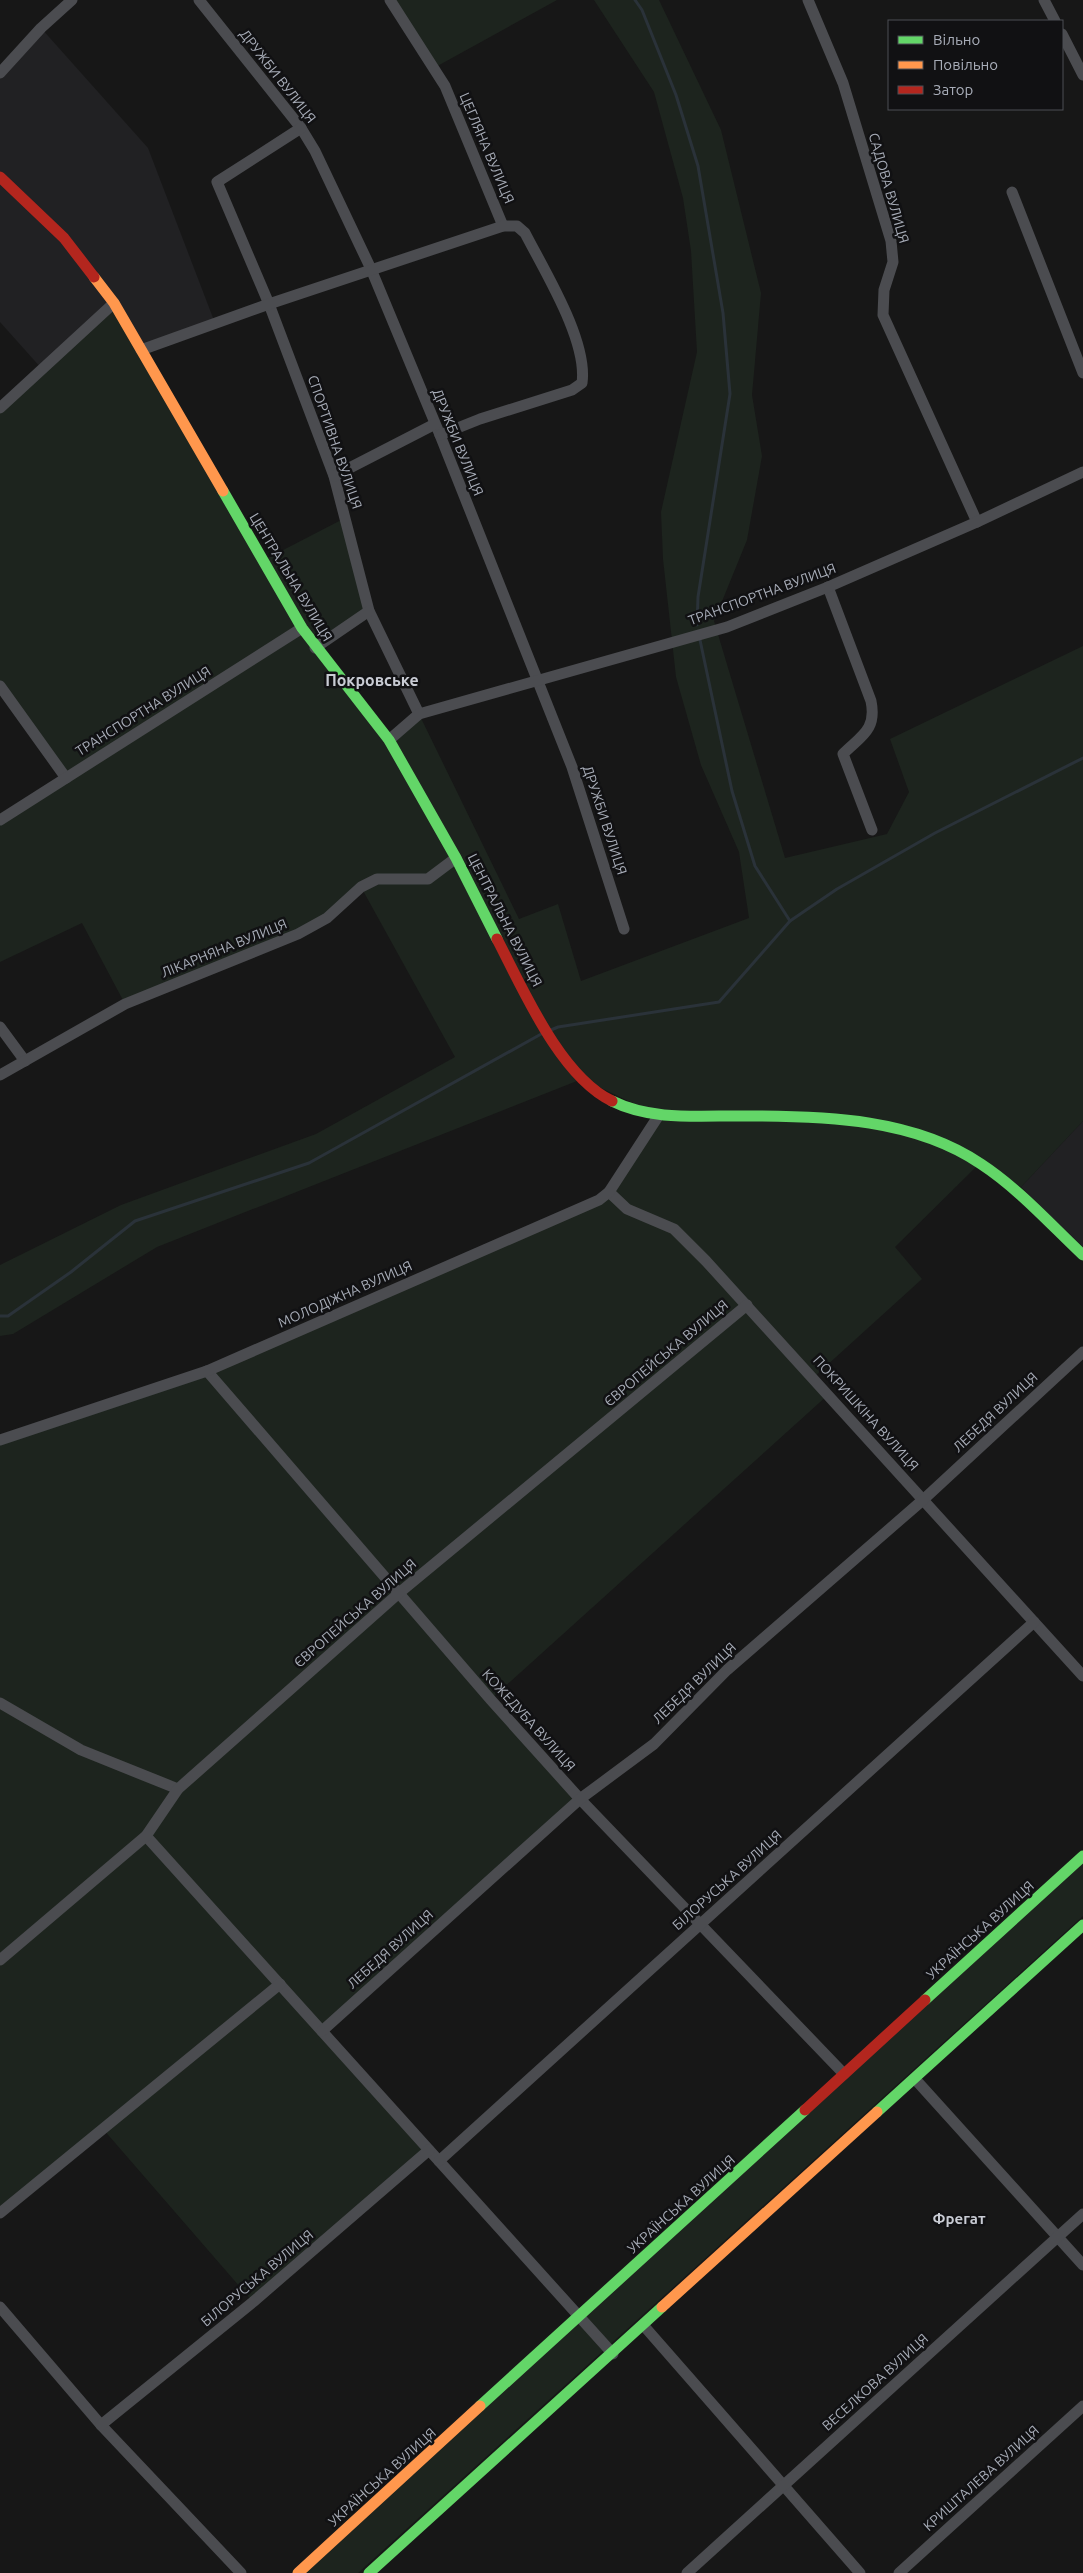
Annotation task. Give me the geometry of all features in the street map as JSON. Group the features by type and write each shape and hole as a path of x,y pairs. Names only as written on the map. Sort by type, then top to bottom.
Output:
{"street":[{"path":"0,74 40,28 72,0"},
{"name":"ДРУЖБИ ВУЛИЦЯ","path":"199,0 301,128 315,151 371,270 440,435 536,682 572,767 624,929"},
{"name":"ЦЕГЛЯНА ВУЛИЦЯ","path":"390,0 444,86 503,226 517,226 526,233 565,313 581,353 584,372 582,383 572,390 480,419 440,435"},
{"name":"САДОВА ВУЛИЦЯ","path":"808,0 843,83 891,241 892,262 884,290 883,316 977,522"},
{"path":"1044,0 1054,20"},
{"path":"1063,36 1083,75"},
{"name":"СПОРТИВНА ВУЛИЦЯ","path":"301,128 217,182 269,304 334,476 369,611 419,714"},
{"name":"ЦЕНТРАЛЬНА ВУЛИЦЯ","path":"0,176 64,238 114,303 302,628 315,648 389,740 456,858 534,1009 556,1047 582,1079 607,1099 630,1110 659,1115 806,1116 850,1120 884,1126 939,1142 980,1163 1013,1188 1083,1255"},
{"path":"1012,192 1083,373"},
{"path":"141,350 269,304 503,226"},
{"path":"0,408 114,303"},
{"path":"334,476 435,424"},
{"name":"ТРАНСПОРТНА ВУЛИЦЯ","path":"389,740 419,714 727,627 828,587 977,522 1083,472"},
{"path":"828,587 871,701 874,716 869,728 843,754 872,830"},
{"path":"315,648 369,611"},
{"name":"ТРАНСПОРТНА ВУЛИЦЯ","path":"0,820 302,628"},
{"path":"0,686 66,778"},
{"name":"ЛІКАРНЯНА ВУЛИЦЯ","path":"0,1075 125,1004 298,934 327,918 361,887 377,879 403,881 428,879 456,858"},
{"path":"0,1027 25,1061"},
{"name":"МОЛОДІЖНА ВУЛИЦЯ","path":"0,1440 207,1371 599,1200 609,1192 659,1115"},
{"name":"ПОКРИШКІНА ВУЛИЦЯ","path":"609,1192 627,1209 674,1229 747,1305 1083,1676"},
{"name":"ЄВРОПЕЙСЬКА ВУЛИЦЯ","path":"0,1960 146,1836 178,1790 399,1593 747,1305"},
{"name":"ЛЕБЕДЯ ВУЛИЦЯ","path":"322,2031 580,1800 654,1744 727,1670 924,1499 1083,1352"},
{"name":"КОЖЕДУБА ВУЛИЦЯ","path":"207,1371 580,1800 844,2074"},
{"name":"БІЛОРУСЬКА ВУЛИЦЯ","path":"439,2161 1034,1622"},
{"path":"0,1703 81,1750 178,1790"},
{"path":"146,1836 613,2354"},
{"name":"УКРАЇНСЬКА ВУЛИЦЯ","path":"298,2573 1083,1856"},
{"path":"369,2573 644,2326 1083,1925"},
{"path":"0,2213 280,1984"},
{"path":"915,2079 1083,2265"},
{"name":"БІЛОРУСЬКА ВУЛИЦЯ","path":"101,2425 254,2302 429,2150"},
{"name":"ВЕСЕЛКОВА ВУЛИЦЯ","path":"687,2573 1083,2214"},
{"path":"0,2307 101,2425 240,2573"},
{"path":"644,2326 860,2573"},
{"name":"КРИШТАЛЕВА ВУЛИЦЯ","path":"899,2573 1083,2406"}],"shaded area":[{"path":"390,0 557,0 432,69"},
{"path":"594,0 659,0 721,130 761,293 752,395 762,456 747,540 714,621 785,858 887,834 909,792 890,739 1083,646 1083,1121 1021,1187 980,1163 895,1247 922,1279 814,1377 829,1394 491,1699 580,1799 322,2031 429,2150 253,2302 103,2129 0,2213 0,1440 207,1371 599,1200 658,1115 582,1079 157,1247 13,1334 0,1336 0,1265 121,1205 316,1134 455,1057 361,887 327,918 125,1004 82,923 0,962 0,820 66,778 0,686 0,408 114,303 262,561 345,518 369,611 315,647 389,739 419,714 519,919 558,904 581,981 749,918 739,852 701,765 676,677 663,559 661,512 697,352 691,251 683,198 654,92"},
{"path":"41,28 148,148 215,323 141,350 42,369 0,322 0,73"},
{"path":"1083,1121 1083,1247 1021,1187"},
{"path":"1083,1856 1083,1916 358,2573 298,2573"}],"waterway":[{"path":"635,0 642,10 676,95 698,166 723,313 730,394 698,597 697,625"},
{"path":"700,640 732,791 755,866 790,921"},
{"path":"551,1030 558,1027 719,1002 790,921 837,889 935,833 1083,758"},
{"path":"0,1316 8,1316 71,1272 135,1221 309,1163 543,1033"}],"traffic: fast":[{"path":"223,491 302,628 389,740 456,858 497,939"},
{"path":"612,1101 628,1108 662,1115 779,1116 840,1119 899,1129 928,1138 955,1149 995,1174 1083,1255"},
{"path":"925,2000 1083,1856"},
{"path":"877,2112 1083,1925"},
{"path":"480,2406 805,2110"},
{"path":"369,2573 662,2307"}],"traffic: slow":[{"path":"94,277 114,303 223,491"},
{"path":"662,2307 877,2112"},
{"path":"298,2573 480,2406"}],"traffic: jam":[{"path":"0,177 64,238 94,277"},
{"path":"497,939 531,1006 560,1052 593,1089 612,1101"},
{"path":"805,2110 925,2000"}],"district":[{"name":"Покровське","path":"372,680"},
{"name":"Фрегат","path":"959,2219"}]}
